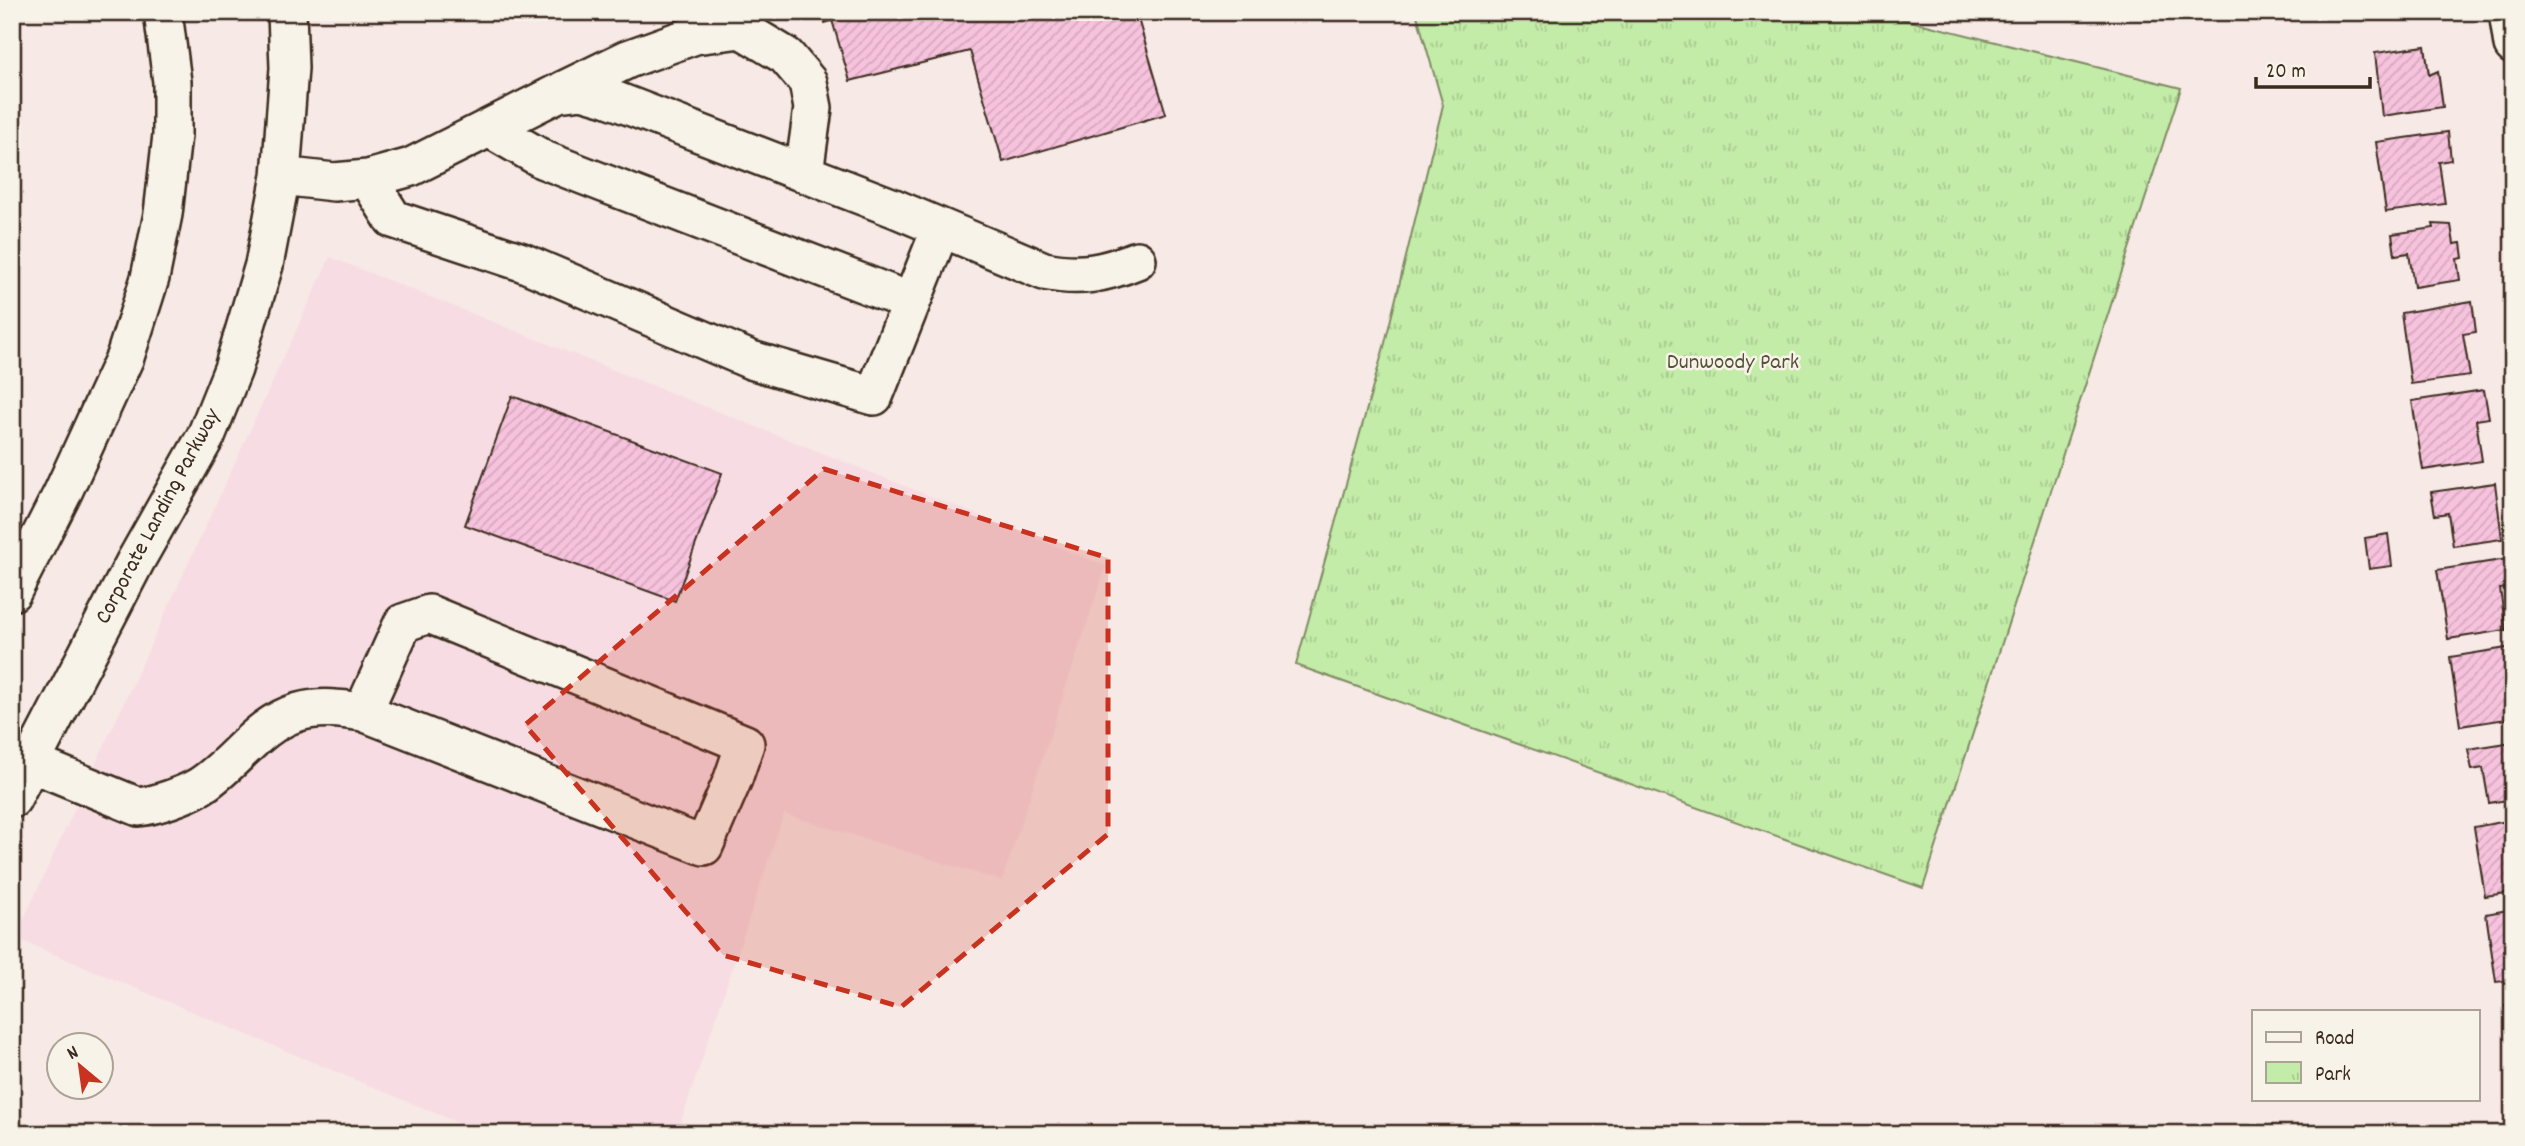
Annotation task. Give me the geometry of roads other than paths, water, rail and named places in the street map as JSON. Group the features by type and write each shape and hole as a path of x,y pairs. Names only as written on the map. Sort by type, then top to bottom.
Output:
{"street":[{"path":"12,592 62,494 125,357 150,278 163,214 172,135 172,82 163,12"},
{"name":"Corporate Landing Parkway","path":"12,799 22,759 206,436 233,369 264,265 281,176 289,68 287,12"},
{"path":"2508,12 2513,45"},
{"path":"281,176 334,182 369,179 411,167 628,59 695,35 741,29 786,55 808,82 813,108 804,173"},
{"path":"558,93 582,90 606,97 804,173 1044,271 1069,276 1107,272 1137,260"},
{"path":"489,128 544,160 911,302"},
{"path":"369,179 393,219 522,262 751,360 874,396 941,228"},
{"path":"22,759 139,807 150,806 200,786 269,726 299,712 331,708 363,712 704,846 745,744 429,614 403,623 363,712"}],"park label":[{"name":"Dunwoody Park","path":"1733,363"}]}
